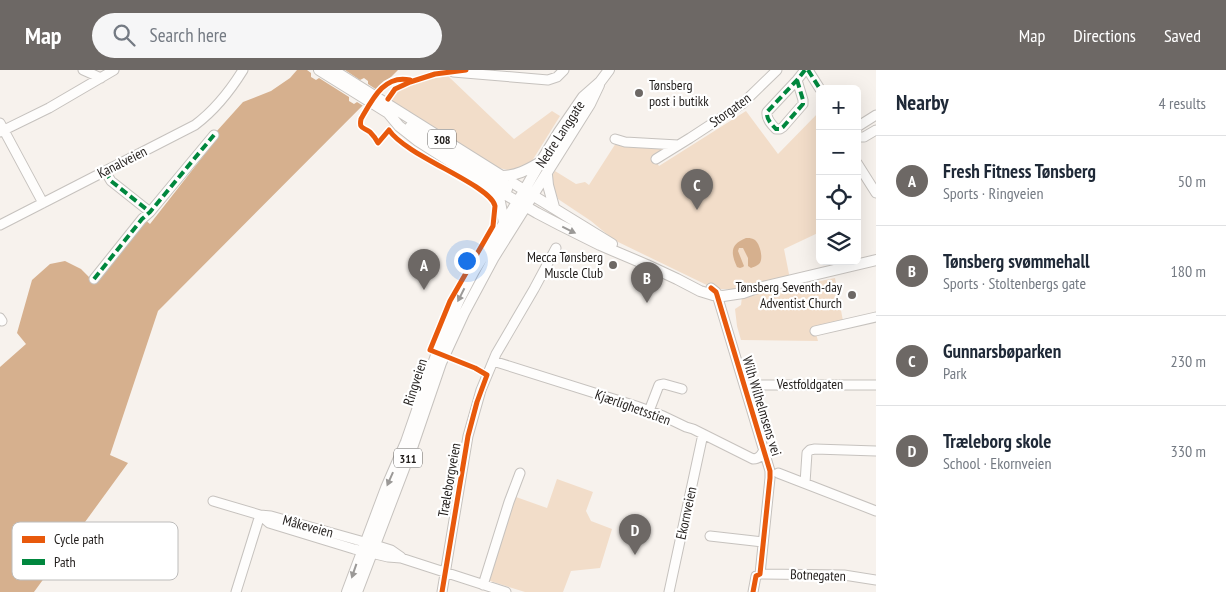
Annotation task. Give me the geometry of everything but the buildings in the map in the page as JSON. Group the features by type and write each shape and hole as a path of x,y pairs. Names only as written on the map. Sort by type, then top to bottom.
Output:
{"main road":[{"name":"308","path":"319,70 502,176 525,199"},
{"name":"308","path":"333,70 381,105 400,126 418,141 490,187 525,199"},
{"name":"Nedre Langgate","path":"525,199 540,163 567,120 583,97 600,82 609,70"},
{"name":"Nedre Langgate","path":"525,199 547,175 590,104 600,82"},
{"name":"308","path":"389,114 525,199"},
{"path":"502,176 520,173 540,163"},
{"path":"547,175 554,207"},
{"path":"490,187 500,202 504,223"},
{"path":"525,199 554,207 642,263"},
{"path":"525,199 566,216"},
{"path":"525,199 544,218 700,291 739,294 876,260"},
{"name":"Ringveien","path":"356,592 386,488 409,435 448,322 474,271 504,223 525,199"},
{"name":"Ringveien","path":"347,592 413,444 438,370 449,344 525,199"}],"street":[{"path":"83,70 101,78"},
{"path":"43,202 1,128 49,108 114,70"},
{"name":"Kanalveien","path":"0,225 195,124 214,109 233,86 243,70"},
{"name":"Kanalveien","path":"233,86 251,70"},
{"path":"453,72 542,80 557,77 564,70"},
{"name":"Storgaten","path":"656,159 742,104 777,70"},
{"path":"797,80 803,104 778,129 773,126 766,114 776,102 797,80 807,70 817,85"},
{"path":"861,124 876,115"},
{"path":"861,137 876,130"},
{"path":"94,280 142,219 150,212 214,135"},
{"path":"615,139 626,142 678,145"},
{"path":"861,170 876,193"},
{"path":"105,171 111,181 150,212"},
{"name":"Træleborgveien","path":"442,592 468,436 481,390 493,361 556,248"},
{"name":"Wilh Wilhelmsens vei","path":"714,292 745,385 764,449 770,478 760,574 756,576 753,592"},
{"path":"815,331 876,317"},
{"name":"Kjærlighetsstien","path":"493,361 649,411 693,429 753,460 762,455 764,449"},
{"path":"649,411 659,385 666,384 682,390"},
{"name":"Vestfoldgaten","path":"745,385 876,384"},
{"name":"Ekornveien","path":"669,592 703,434"},
{"path":"805,483 807,453 810,450 876,451"},
{"path":"484,585 509,502 520,473"},
{"path":"778,473 876,511"},
{"path":"213,501 260,516 269,523 368,548 391,550 401,558 506,592"},
{"path":"236,592 260,516"},
{"path":"710,536 763,542"},
{"name":"Botnegaten","path":"760,574 844,576 876,580"}],"shaded area":[{"path":"297,70 398,70 158,311 110,455 128,463 85,522 12,522 12,580 43,580 34,592 0,592 0,367 26,344 17,333 32,280 50,264 65,261 81,269 93,281 144,219 150,224 219,136 216,132 243,102 271,91 290,78"},
{"path":"448,76 514,139 552,111 560,116 532,161 521,167 508,170 495,167 388,101 397,89 413,82"},
{"path":"746,111 778,154 816,115 816,234 784,249 790,279 740,289 715,289 614,240 591,221 558,199 552,176 555,171 576,184 585,182 589,185 616,143 664,148 653,156 659,166"},
{"path":"746,238 757,242 761,252 761,259 759,264 751,268 748,266 748,258 743,248 739,248 738,251 744,266 740,268 737,267 733,257 733,249 737,243"},
{"path":"835,278 843,321 815,330 818,341 741,340 735,309 741,305 742,297"},
{"path":"557,479 593,492 586,511 591,521 612,529 600,568 571,571 563,592 525,592 487,580 516,497 547,508"}],"pier":[{"path":"307,70 345,70 360,80 364,78 368,81 368,84 380,92 365,107 357,102 354,104 349,101 349,97 319,78 316,80 311,77 311,73"}],"marked path":[{"path":"797,80 803,104 783,127 776,129 768,119 767,112 805,70"},
{"path":"808,70 817,85"},
{"path":"94,279 142,219 150,212 214,135"},
{"path":"105,171 111,181 150,212"}],"cycle path":[{"path":"388,99 395,89 410,82 435,74 466,70"},
{"path":"410,82 410,80 401,79 393,81 380,90 361,119 361,126 370,132 378,143 389,130 398,140 412,150 479,189 490,198 495,206 493,226 450,301 430,350 475,368 487,375 477,402 468,436 442,592"},
{"path":"711,288 717,295 770,471 760,574 756,576 753,592"}],"place":[{"name":"Tønsberg post i butikk","path":"639,93"},
{"name":"Gunnarsbøparken","path":"697,210"},
{"name":"Mecca Tønsberg Muscle Club","path":"613,265"},
{"name":"Fresh Fitness Tønsberg","path":"424,290"},
{"name":"Tønsberg Seventh-day Adventist Church","path":"852,295"},
{"name":"Tønsberg svømmehall","path":"647,303"},
{"name":"Træleborg skole","path":"635,555"}]}
